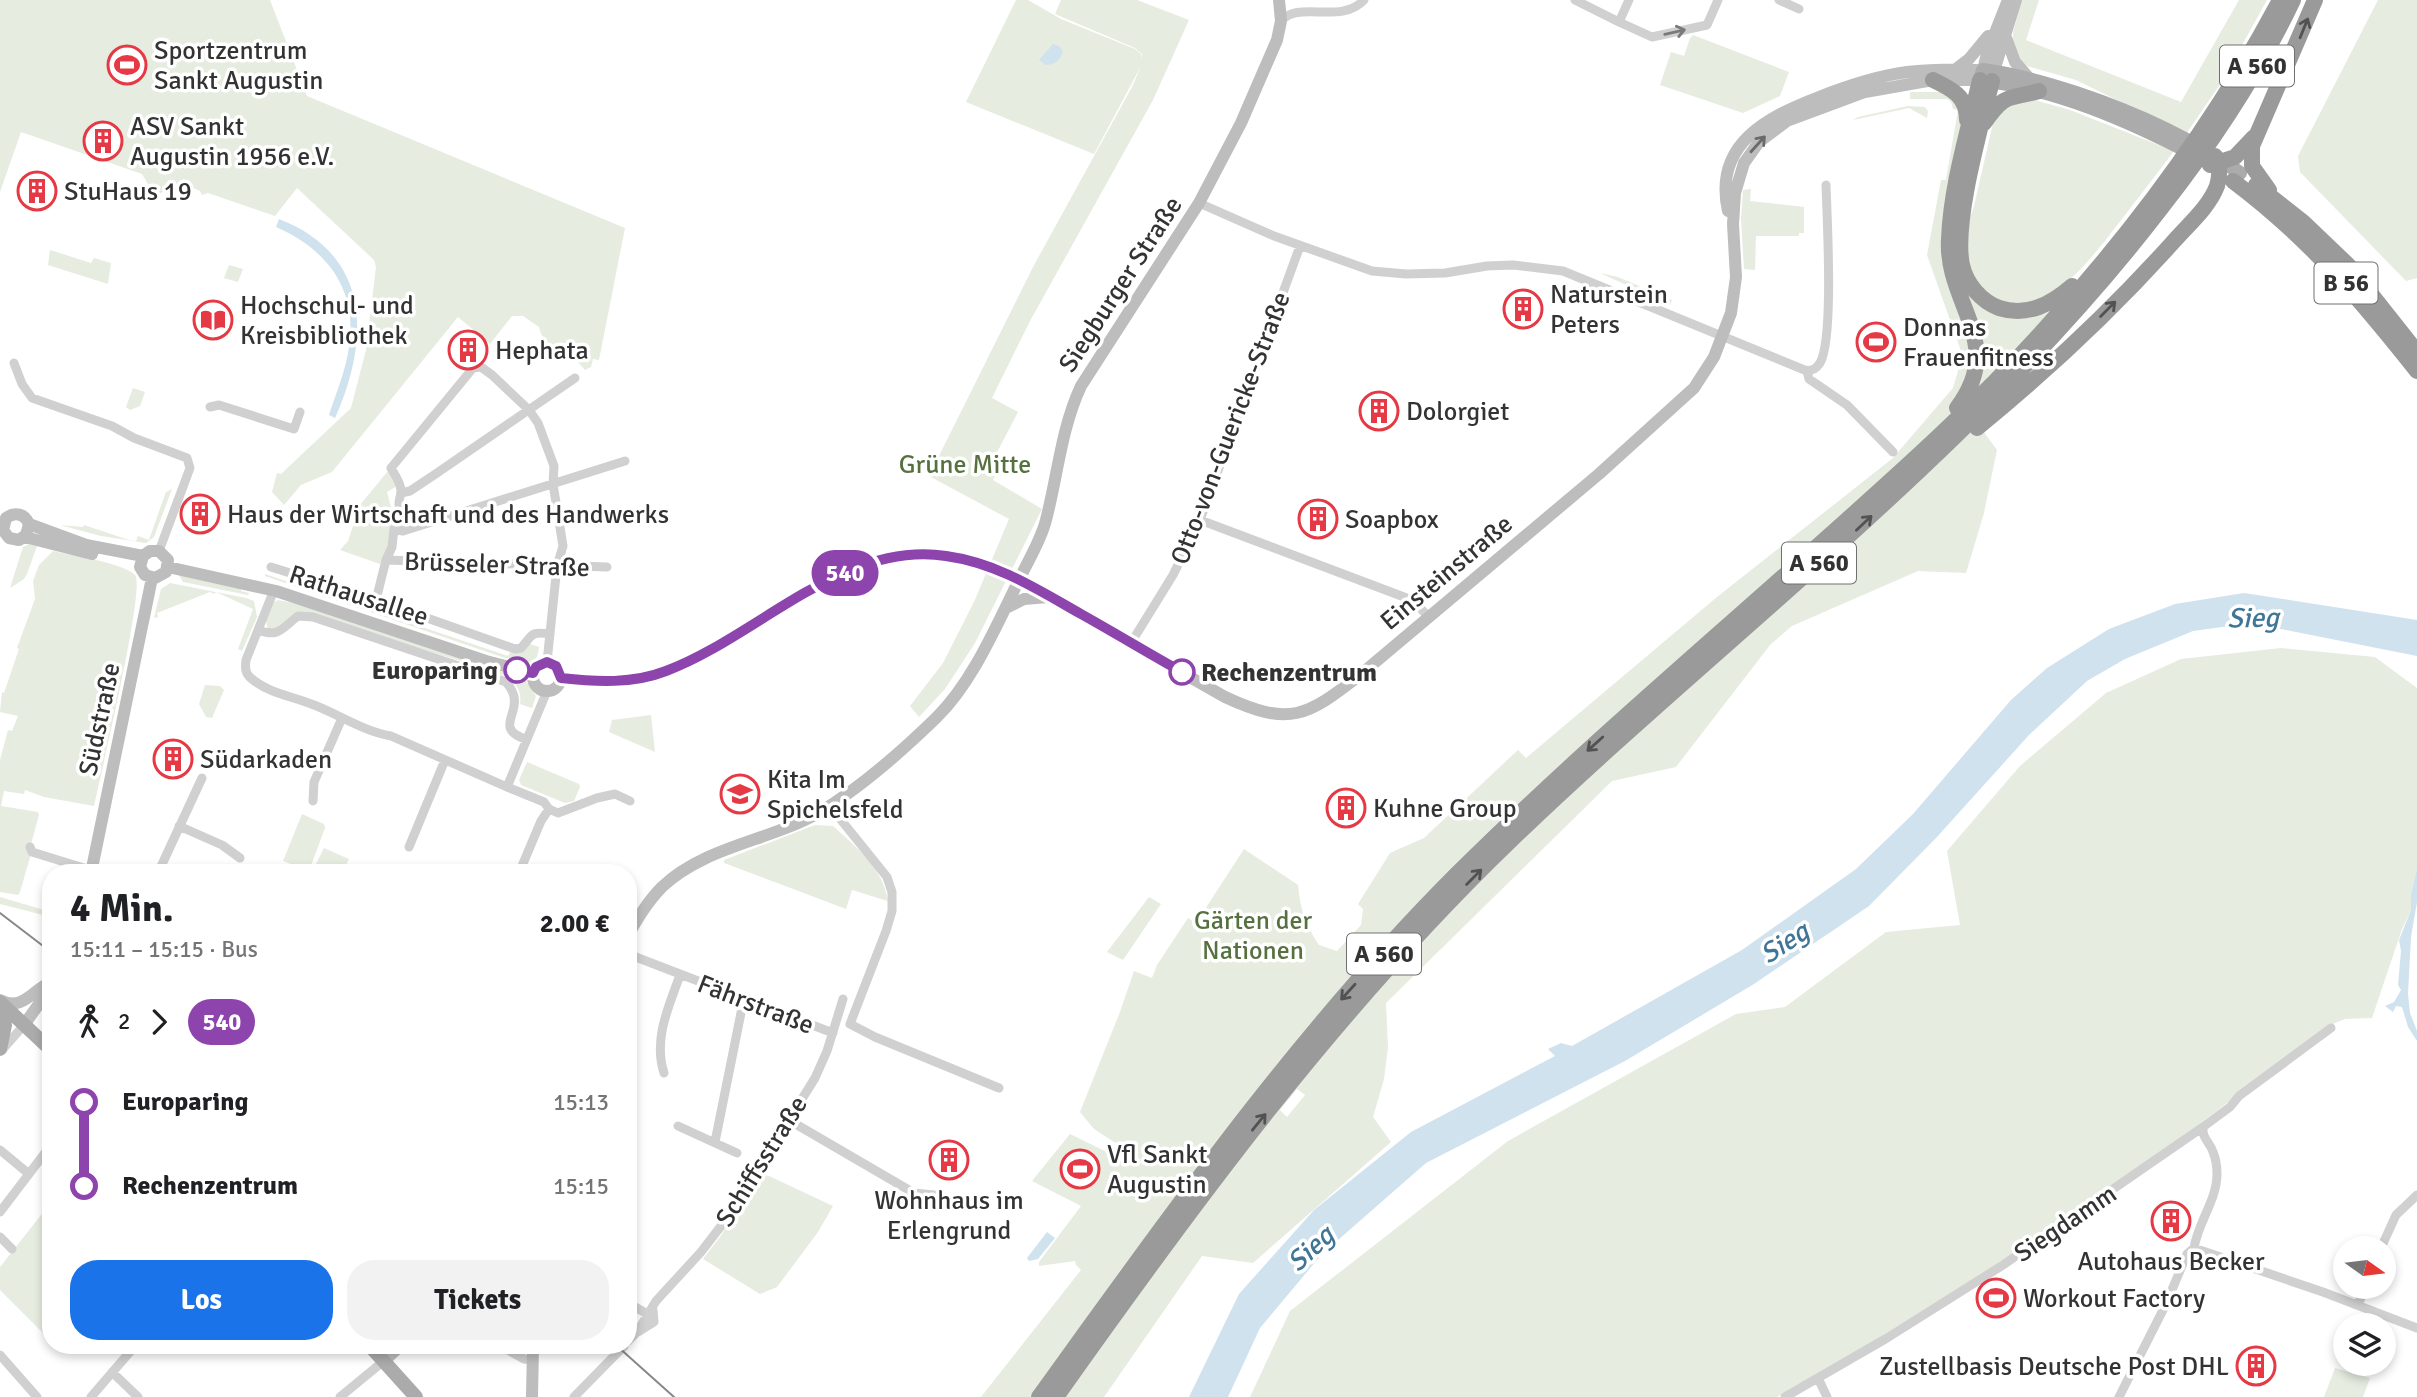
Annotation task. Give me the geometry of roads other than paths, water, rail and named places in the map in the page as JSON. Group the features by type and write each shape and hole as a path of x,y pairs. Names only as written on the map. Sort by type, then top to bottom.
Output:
{"highway":[{"name":"A 560","path":"2213,127 2280,0"},
{"name":"A 560","path":"1055,1397 1229,1159 1329,1034 1398,956 1519,833 1648,713 1899,491 2062,329 2128,251 2262,58 2293,0"},
{"path":"2271,203 2252,166 2252,146 2315,0"},
{"path":"1987,76 1981,128 1963,215 1960,244 1965,276 1980,296 2001,308 2032,310 2059,297 2107,258"},
{"path":"1964,150 1987,76"},
{"path":"1925,448 1965,396 1977,362 1976,340 1951,270 1948,251 1967,117 1963,100 1951,88 1933,80"},
{"path":"1981,128 2006,99 2034,84"},
{"path":"1899,491 2000,410 2060,357 2153,264 2200,212 2217,186 2223,167 2256,135"},
{"name":"B 56","path":"2223,167 2348,265 2417,352"},
{"name":"A 560","path":"1039,1397 1238,1126 1344,996 1454,878 1608,732 1925,448 2054,319 2179,175"},
{"path":"2200,212 2225,195 2271,203"},
{"name":"B 56","path":"2271,203 2335,272 2417,371"}],"main road":[{"name":"B 56","path":"1987,76 2034,84 2223,167"},
{"path":"0,1003 42,1042"},
{"path":"0,1003 5,1025 0,1051"},
{"path":"379,1354 416,1397"}],"street":[{"name":"Siegburger Straße","path":"637,922 662,887 680,873 715,855 779,831 829,805 937,718 957,693 1005,608 1045,523 1063,435 1081,386 1199,203 1245,114 1277,40 1281,21 1279,0"},
{"path":"1305,0 1328,8"},
{"path":"1281,21 1286,13 1294,8 1345,10 1358,6 1364,0"},
{"path":"1575,0 1653,37 1707,25 1718,0"},
{"path":"1619,22 1629,0"},
{"path":"1779,0 1799,9"},
{"path":"1987,76 1999,21 2008,0"},
{"path":"1987,76 2016,0"},
{"path":"1956,69 1969,59 1999,21"},
{"path":"2005,34 2015,62 2034,84"},
{"name":"Einsteinstraße","path":"1019,579 1245,706 1270,714 1287,715 1310,709 1329,699 1599,474 1683,399 1706,370 1723,337 1731,313 1735,287 1732,224 1726,193 1729,169 1742,144 1768,119 1805,102 1863,82 1906,72 1956,69 1987,76"},
{"name":"Einsteinstraße","path":"1732,224 1739,174 1751,152 1768,133 1787,121 1846,98 1886,87 1987,76"},
{"path":"1199,203 1300,246 1372,271 1445,273 1513,265 1563,271 1807,371 1814,370 1819,364 1826,338 1826,185"},
{"name":"Otto-von-Guericke-Straße","path":"1132,643 1173,575 1200,520 1300,246"},
{"path":"14,363 22,384 32,398 113,426 134,439 187,458 190,468 159,551"},
{"path":"376,600 392,547 394,530 400,526 402,518 399,501 401,492 391,468 473,368 481,367 529,410 538,423 554,466 553,484 563,547 557,566 547,662"},
{"path":"1807,371 1809,379 1847,405 1893,452"},
{"path":"401,492 410,491 575,378"},
{"path":"210,407 219,405 294,429 300,412"},
{"path":"394,530 402,531 625,461"},
{"path":"27,530 26,518 20,514 13,514 2,523 12,539 27,530 142,561"},
{"path":"1200,520 1412,600 1428,616"},
{"path":"150,551 159,551 166,557 168,567 161,577 152,578 145,575 142,561 150,551"},
{"path":"561,678 629,680 665,672 716,648 828,580 888,557 944,555 994,567 1019,579"},
{"name":"Brüsseler Straße","path":"386,560 607,568"},
{"name":"Rathausallee","path":"168,567 274,590 486,661 533,673"},
{"path":"271,567 376,600 515,649 522,648 529,635 537,632 550,634"},
{"name":"Südstraße","path":"96,864 152,578"},
{"path":"274,590 246,660 245,669 249,677 264,686 313,704 377,733 391,736 544,802 549,809 558,813 615,794 630,801"},
{"path":"1005,608 1035,596 1052,597"},
{"name":"Rathausallee","path":"258,630 270,635 279,632 298,616 313,617 506,682 514,691 516,704 510,731 525,740"},
{"path":"547,662 556,666 561,678 555,688 547,691 536,686 533,673 536,667 547,662"},
{"path":"507,787 547,691"},
{"path":"313,801 314,782 342,718"},
{"path":"409,847 445,760"},
{"path":"162,864 202,778"},
{"path":"829,805 887,877 892,892 892,911 886,931 850,1024 875,1037 999,1087"},
{"path":"523,864 549,809"},
{"path":"179,826 222,845 240,858"},
{"name":"Südstraße","path":"30,847 32,852 69,864"},
{"name":"Fährstraße","path":"637,958 833,1033"},
{"name":"Fährstraße","path":"664,1073 661,1063 661,1028 680,975"},
{"path":"0,1003 21,1003 42,986"},
{"path":"715,1142 744,999"},
{"name":"Schiffsstraße","path":"637,1333 716,1233 815,1077 844,999"},
{"path":"0,1051 24,1025 42,1000"},
{"name":"Siegdamm","path":"1785,1397 1887,1338 2003,1265 2203,1127 2230,1107 2239,1096 2331,1028"},
{"path":"787,1119 914,1193 934,1195"},
{"path":"678,1126 737,1153"},
{"path":"2119,1397 2166,1304 2187,1254 2194,1248 2197,1233 2212,1199 2216,1182 2214,1153 2203,1135 2203,1127"},
{"path":"0,1150 29,1174"},
{"path":"0,1212 42,1157"},
{"path":"2386,1236 2396,1215 2417,1195"},
{"path":"0,1237 12,1249"},
{"path":"2194,1248 2417,1328"},
{"path":"2353,1304 2360,1299"},
{"path":"637,1308 652,1315"},
{"path":"91,1397 128,1354"},
{"path":"340,1397 391,1354"},
{"path":"515,1354 533,1360"},
{"path":"531,1397 533,1354"},
{"path":"574,1397 616,1354"},
{"path":"0,1355 37,1397"},
{"path":"112,1372 138,1397"},
{"path":"1818,1378 1827,1397"}],"water":[{"path":"1053,44 1063,51 1057,61 1046,65 1039,60"},
{"path":"279,219 310,235 332,254 347,277 355,303 357,330 354,359 335,418 329,415 348,356 351,326 349,307 335,274 324,260 294,236 276,227"},
{"name":"Sieg","path":"2244,593 2417,620 2417,656 2276,628 2237,625 2193,631 2125,659 2087,681 2029,735 1937,837 1869,906 1754,984 1625,1061 1426,1163 1322,1254 1260,1328 1228,1397 1189,1397 1239,1294 1314,1210 1411,1132 1555,1056 1548,1049 1561,1043 1572,1046 1742,950 1856,869 1913,814 2011,700 2047,668 2109,629 2175,604"},
{"path":"2417,868 2417,902 2411,937 2408,994 2417,1041 2408,1027 2402,1007 2396,1006 2393,1012 2385,1006 2394,1002 2401,990 2398,985 2401,951 2399,940 2411,910 2411,894"},
{"path":"1047,1232 1055,1238 1038,1259 1029,1261 1027,1258"}],"tram line":[{"path":"0,913 42,945"},
{"path":"626,1354 674,1397"}],"place":[{"name":"Sportzentrum Sankt Augustin","path":"127,65"},
{"name":"ASV Sankt Augustin 1956 e.V.","path":"103,141"},
{"name":"StuHaus 19","path":"37,191"},
{"name":"Naturstein Peters","path":"1523,309"},
{"name":"Hochschul- und Kreisbibliothek","path":"213,320"},
{"name":"Donnas Frauenfitness","path":"1876,342"},
{"name":"Hephata","path":"468,350"},
{"name":"Dolorgiet","path":"1379,411"},
{"name":"Haus der Wirtschaft und des Handwerks","path":"200,514"},
{"name":"Soapbox","path":"1318,519"},
{"name":"Europaring","path":"517,670"},
{"name":"Rechenzentrum","path":"1182,672"},
{"name":"Südarkaden","path":"173,759"},
{"name":"Kita Im Spichelsfeld","path":"740,794"},
{"name":"Kuhne Group","path":"1346,808"},
{"name":"Wohnhaus im Erlengrund","path":"949,1160"},
{"name":"Vfl Sankt Augustin","path":"1080,1169"},
{"name":"Autohaus Becker","path":"2171,1221"},
{"name":"Workout Factory","path":"1996,1298"},
{"name":"Zustellbasis Deutsche Post DHL","path":"2256,1366"}],"park label":[{"name":"Grüne Mitte","path":"965,464"},
{"name":"Gärten der Nationen","path":"1253,934"}]}
